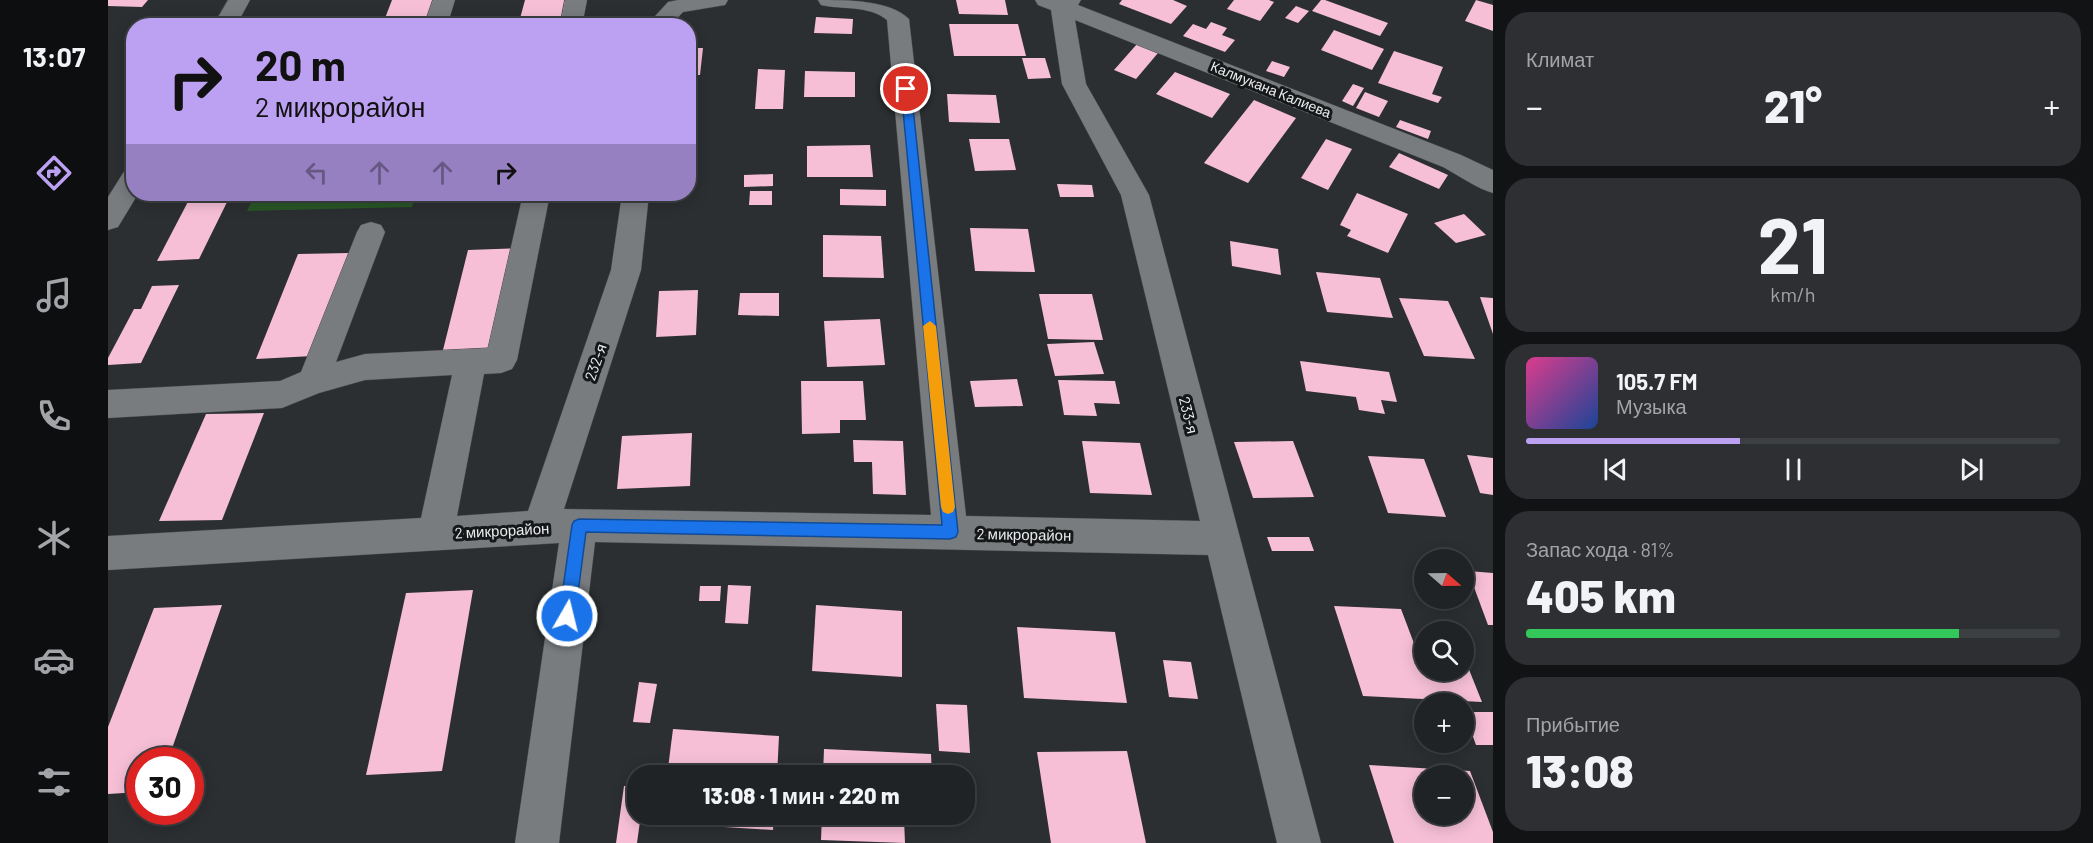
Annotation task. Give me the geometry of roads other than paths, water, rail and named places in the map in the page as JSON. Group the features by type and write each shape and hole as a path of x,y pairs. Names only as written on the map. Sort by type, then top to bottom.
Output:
{"street":[{"path":"229,18 239,0"},
{"path":"438,18 444,0"},
{"path":"573,18 576,0"},
{"path":"662,18 671,4 717,0"},
{"path":"829,0 885,8 895,12 898,19 950,532"},
{"name":"Калмукана Калиева","path":"1059,2 1452,161 1481,175 1493,184"},
{"name":"233-я","path":"1059,2 1074,84 1135,195 1299,843"},
{"path":"108,220 126,190"},
{"path":"108,404 282,394 313,381 364,367 501,360 535,201"},
{"name":"232-я","path":"540,528 626,270 634,201"},
{"path":"313,381 371,232"},
{"path":"435,534 471,362"},
{"path":"537,843 579,525"},
{"name":"2 микрорайон","path":"108,553 579,525 1220,538"}]}
